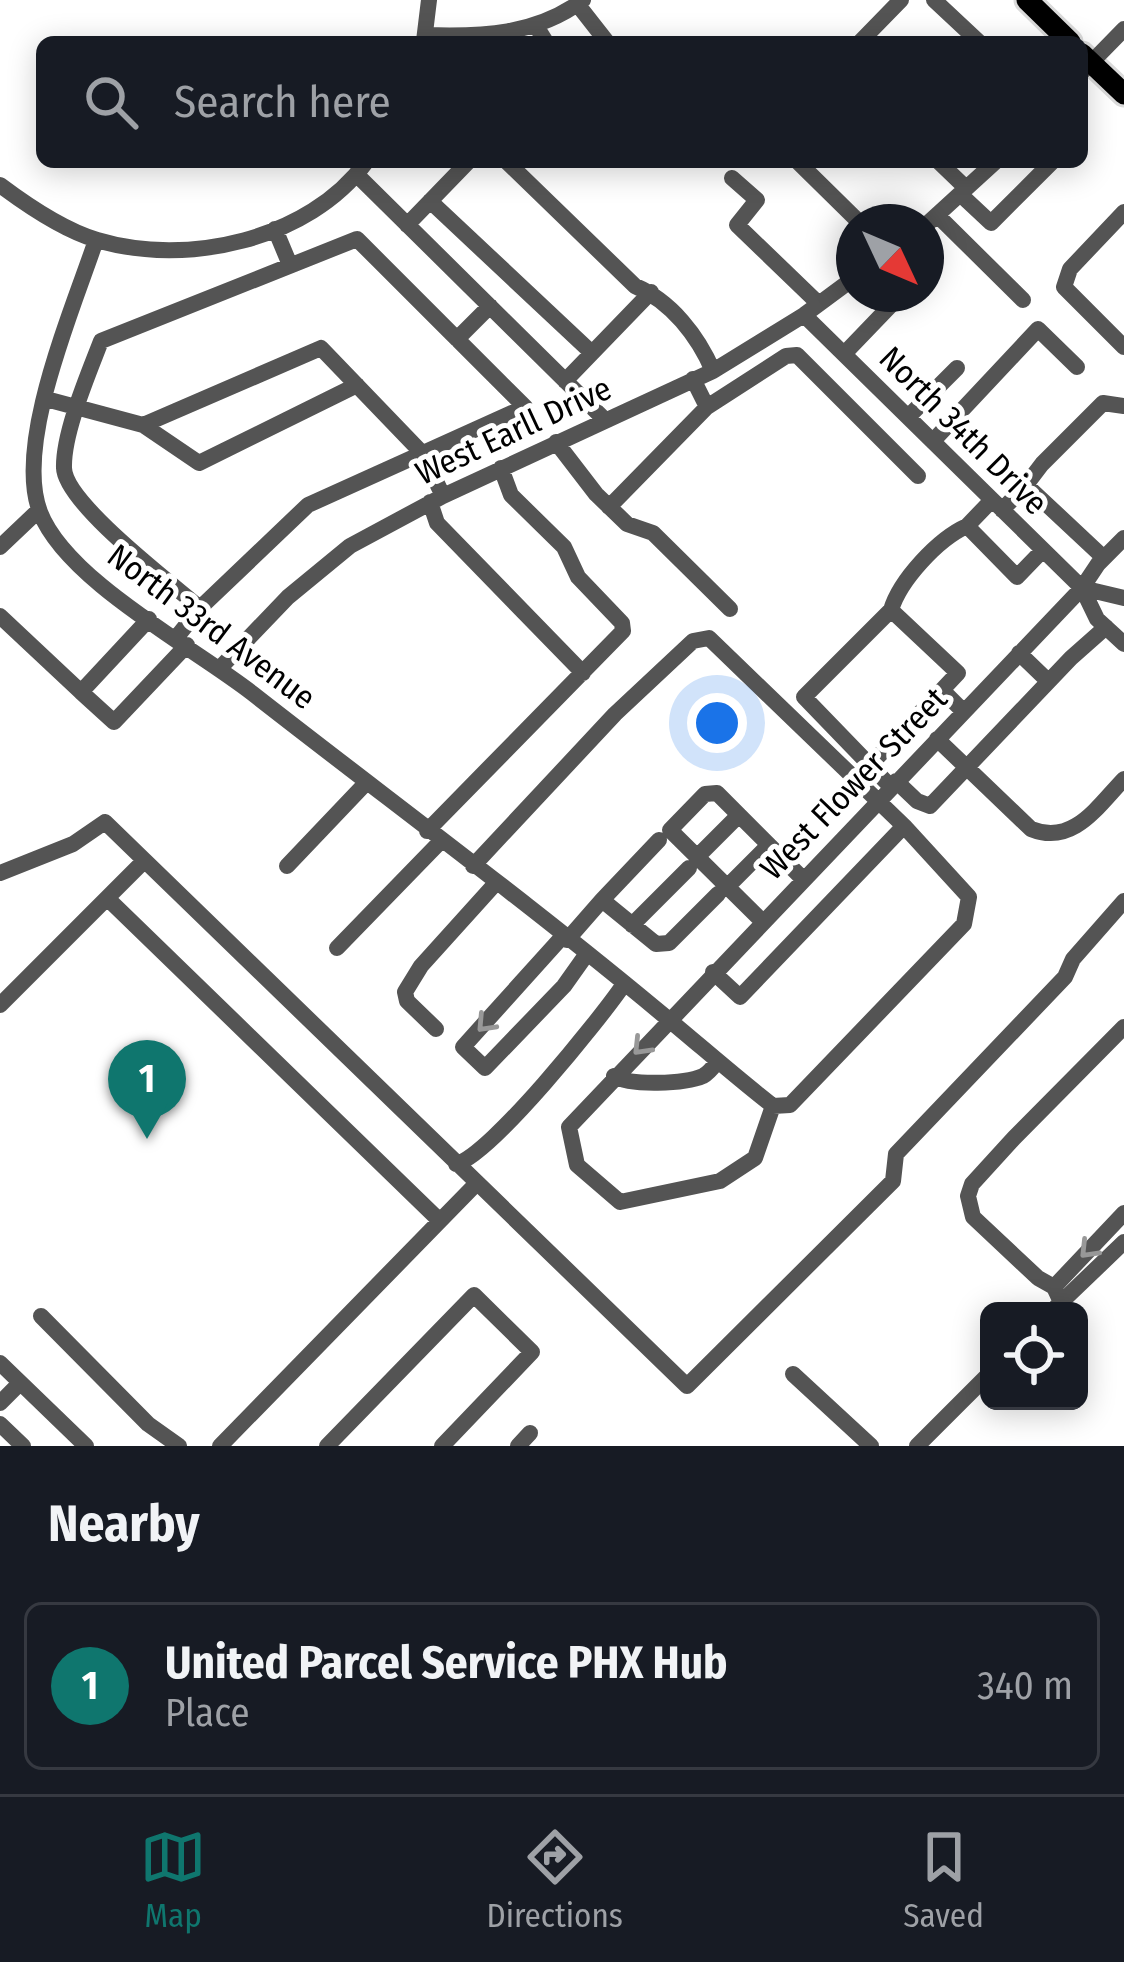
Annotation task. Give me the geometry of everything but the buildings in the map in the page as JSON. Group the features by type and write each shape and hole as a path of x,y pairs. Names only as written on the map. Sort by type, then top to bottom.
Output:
{"main road":[{"path":"1027,0 1064,36"},
{"path":"1088,65 1124,94"}],"street":[{"path":"424,36 429,0"},
{"path":"866,36 902,0"},
{"path":"934,0 973,36"},
{"path":"478,36 536,26 580,2 603,36"},
{"path":"536,26 542,36"},
{"path":"1088,60 1124,29"},
{"path":"407,225 461,168"},
{"path":"513,168 635,286 650,292 699,339 713,371"},
{"path":"804,168 841,204"},
{"path":"944,168 991,223 1046,168"},
{"path":"944,209 988,168"},
{"path":"0,185 96,240 185,250 231,247 275,229 319,208 362,169 407,225 604,419"},
{"name":"North 34th Drive","path":"732,178 757,200 737,225 812,309 844,354 1082,588 1106,627 1124,644"},
{"path":"430,201 592,353"},
{"path":"1124,212 1070,269 1064,287 1124,347"},
{"path":"275,229 290,265"},
{"path":"944,231 1023,300"},
{"path":"0,616 114,722 182,642 200,608 308,505 525,407 357,238 101,341 77,408 64,470 76,499 200,608"},
{"name":"North 33rd Avenue","path":"96,240 35,438 32,484 52,537 111,593 220,668 773,1106"},
{"name":"West Earll Drive","path":"220,668 289,598 350,546 436,499 713,371 836,291"},
{"path":"565,381 650,292"},
{"path":"457,339 490,306"},
{"path":"844,354 884,312"},
{"path":"933,442 1037,329 1077,367"},
{"path":"143,425 322,348 423,454 436,499 437,523 584,673"},
{"path":"609,507 707,407 785,356 797,355 918,476"},
{"path":"908,417 956,368"},
{"path":"693,380 707,407"},
{"path":"46,399 143,425 199,463 357,385"},
{"path":"1106,627 930,806 870,765 804,698 891,610 896,592 953,533 1026,485 1103,403 1124,406"},
{"path":"556,442 609,507 628,524 653,533 730,609"},
{"path":"337,948 623,632 622,623 578,577 564,547 511,495 501,468"},
{"path":"1026,485 1104,558"},
{"path":"0,547 40,510"},
{"path":"968,526 1017,577 1043,550"},
{"name":"West Flower Street","path":"773,1106 755,1158 720,1181 620,1202 577,1165 569,1127 1082,588 1124,538"},
{"path":"1082,588 1124,598"},
{"path":"870,765 958,673 891,610"},
{"path":"81,692 149,619"},
{"path":"473,866 615,714 693,641 709,638 904,826 970,897 964,924 790,1105 773,1106"},
{"path":"1019,653 1048,681"},
{"path":"942,690 963,712"},
{"path":"937,740 1031,829 1047,836 1076,828 1124,779"},
{"path":"287,866 366,782"},
{"path":"762,921 693,862 670,830 705,794 717,793 803,878"},
{"path":"632,925 739,815"},
{"path":"0,873 73,844 105,822 687,1386 893,1181 896,1154 1066,977 1073,959 1124,901"},
{"path":"713,972 740,998 904,826"},
{"path":"586,955 564,986 484,1068 463,1047 659,840"},
{"path":"602,900 656,944 669,943 769,845"},
{"path":"0,1005 144,861"},
{"path":"436,1029 407,1001 405,992 421,965 495,884"},
{"path":"106,898 440,1221"},
{"path":"456,1164 466,1162 488,1143 589,1034 624,984"},
{"path":"1056,1300 973,1217 968,1196 972,1184 1014,1138 1124,1027"},
{"path":"614,1076 624,1082 677,1080 705,1076 717,1062"},
{"path":"220,1446 476,1184"},
{"path":"1056,1300 1124,1214"},
{"path":"1056,1300 1124,1242"},
{"path":"327,1446 474,1295 532,1352 442,1446"},
{"path":"41,1316 148,1424 179,1446"},
{"path":"0,1364 86,1446"},
{"path":"793,1374 871,1446"},
{"path":"0,1403 20,1383"},
{"path":"917,1446 980,1383"},
{"path":"0,1424 23,1446"}],"place":[{"name":"United Parcel Service PHX Hub","path":"147,1139"}]}
